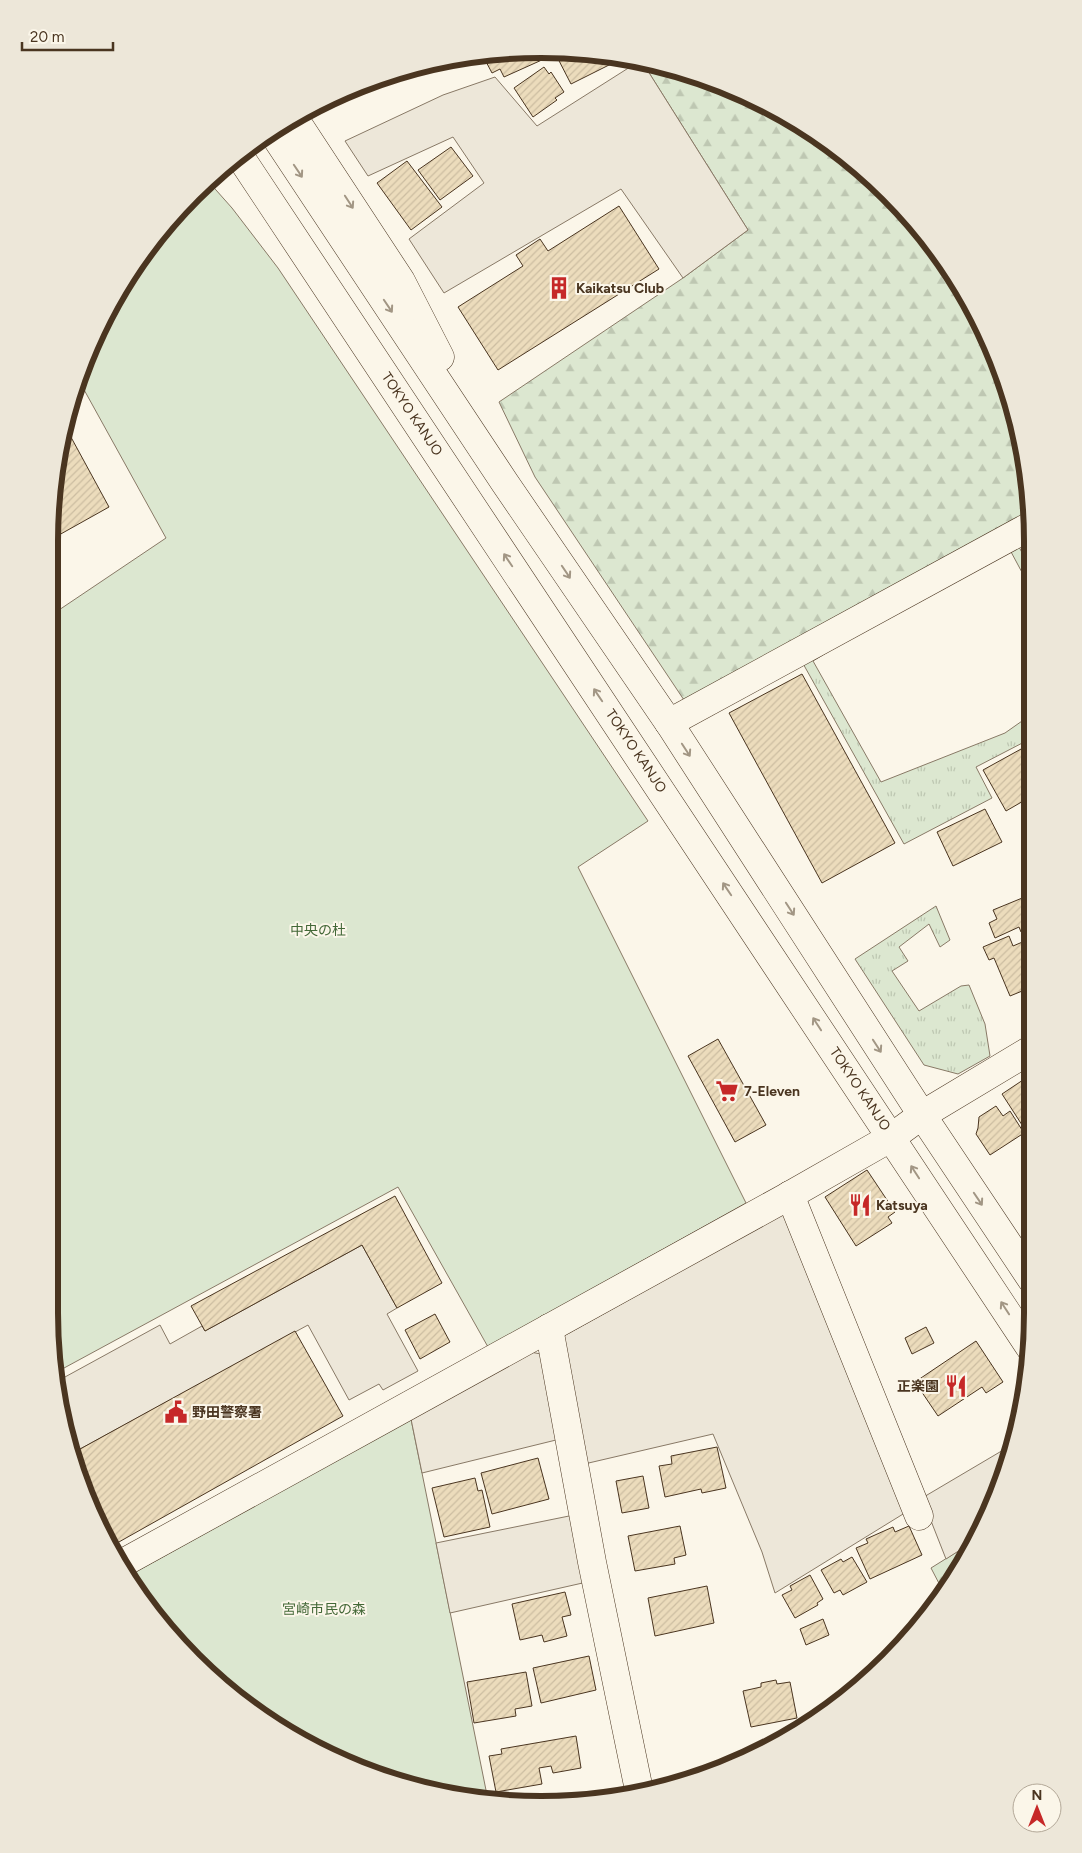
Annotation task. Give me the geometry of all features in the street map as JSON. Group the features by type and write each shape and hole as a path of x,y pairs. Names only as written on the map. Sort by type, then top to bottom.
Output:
{"main road":[{"path":"297,123 401,281 505,483"},
{"path":"276,137 505,483 669,724 922,1115 1024,1268"},
{"name":"TOKYO KANJO","path":"243,160 1023,1337"},
{"path":"234,167 293,236"},
{"path":"669,724 1024,530"},
{"path":"126,1561 892,1138 922,1115 1024,1055"},
{"path":"790,1195 919,1516"},
{"path":"549,1328 592,1562 638,1785"}],"green space":[{"path":"647,70 696,83 726,94 783,122 810,139 860,177 905,222 943,272 960,299 988,356 1008,416 1015,447 1023,521 688,706 535,477 499,402 683,278 748,230"},
{"name":"中央の杜","path":"213,186 232,208 278,268 648,821 578,867 746,1203 488,1347 398,1187 61,1369 58,1312 58,611 166,538 83,387 107,327 139,272 177,222"},
{"path":"1016,541 1024,556 1024,576 1010,550 852,637 813,661 881,782 1005,733 1024,720 1024,742 976,767 992,798 904,844 801,660"},
{"path":"936,906 950,940 940,947 929,924 899,947 908,961 892,971 919,1011 961,986 969,985 985,1024 990,1056 958,1074 924,1065 855,959"},
{"name":"宮崎市民の森","path":"411,1419 486,1792 447,1786 386,1770 327,1746 299,1731 247,1696 199,1654 177,1631 134,1573"},
{"path":"963,1548 940,1585 931,1568"}],"shaded area":[{"path":"631,66 647,70 748,230 683,278 621,189 444,293 409,239 484,183 453,137 368,176 345,141 443,95 495,77 537,126"},
{"path":"788,1211 908,1511 775,1593 762,1552 713,1434 580,1465 562,1337"},
{"path":"362,1245 397,1308 387,1314 418,1371 383,1390 379,1384 349,1400 308,1325 78,1450 63,1378 160,1325 170,1344 202,1326 205,1331"},
{"path":"530,1352 541,1354 556,1440 422,1473 411,1419"},
{"path":"1004,1449 988,1497 975,1526 963,1548 946,1559 922,1498"},
{"path":"574,1515 587,1582 450,1613 436,1543"}],"building":[{"path":"544,59 504,77 500,69 492,73 486,61"},
{"path":"558,59 612,63 571,84"},
{"path":"544,67 549,74 551,72 564,92 555,98 557,100 533,117 514,88"},
{"path":"423,72 401,80 401,79"},
{"path":"451,147 473,176 440,200 418,170"},
{"path":"407,161 442,207 411,230 377,183"},
{"name":"Kaikatsu Club","path":"619,206 659,269 498,370 458,307 523,266 516,255 540,239 548,251"},
{"path":"70,435 109,507 58,535 62,478"},
{"path":"802,674 895,843 822,883 729,713"},
{"path":"1024,747 1024,801 1006,811 983,770"},
{"path":"985,809 1002,842 953,866 937,832"},
{"path":"1024,897 1024,931 1021,932 1019,927 995,938 989,923 997,919 993,910"},
{"path":"1009,936 1013,946 1024,941 1024,990 1010,996 994,958 989,960 983,947"},
{"name":"7-Eleven","path":"718,1039 766,1125 735,1142 688,1056"},
{"path":"1024,1079 1024,1128 1002,1094"},
{"path":"996,1106 1003,1116 1010,1111 1024,1133 990,1155 976,1134 979,1117"},
{"name":"Katsuya","path":"867,1170 895,1212 888,1217 892,1223 856,1246 825,1197"},
{"path":"395,1196 442,1283 397,1308 362,1245 205,1331 191,1306"},
{"path":"435,1314 450,1342 420,1359 405,1330"},
{"path":"926,1327 934,1343 912,1354 905,1338"},
{"path":"295,1331 343,1416 116,1543 94,1497 78,1450"},
{"path":"976,1341 1003,1382 986,1393 982,1387 938,1416 915,1382"},
{"path":"717,1447 726,1488 702,1493 701,1489 665,1497 659,1466 672,1464 671,1456"},
{"path":"538,1458 549,1499 492,1514 481,1473"},
{"path":"643,1476 649,1508 622,1513 616,1481"},
{"path":"475,1478 478,1491 482,1490 490,1527 444,1537 432,1488"},
{"path":"680,1526 686,1555 674,1558 675,1564 635,1571 628,1536"},
{"path":"909,1526 922,1555 870,1579 856,1548 868,1543 866,1539 893,1527 895,1532"},
{"path":"852,1557 867,1582 843,1595 840,1590 834,1593 821,1570 841,1559 843,1562"},
{"path":"810,1575 823,1599 817,1603 818,1605 795,1618 782,1595 792,1590 790,1586"},
{"path":"707,1586 714,1623 655,1636 648,1598"},
{"path":"565,1592 571,1615 562,1617 567,1636 544,1642 542,1635 520,1640 512,1604"},
{"path":"823,1619 829,1635 806,1645 800,1629"},
{"path":"589,1656 596,1690 541,1703 533,1668"},
{"path":"526,1672 532,1706 515,1709 516,1716 474,1723 467,1682"},
{"path":"776,1680 777,1684 790,1682 797,1718 751,1727 743,1691 761,1687 761,1683"},
{"path":"576,1736 581,1768 553,1773 551,1766 539,1768 542,1784 496,1792 489,1756 502,1754 501,1749"}],"place":[{"name":"Kaikatsu Club","path":"559,288"},
{"name":"7-Eleven","path":"727,1091"},
{"name":"Katsuya","path":"860,1205"},
{"name":"正楽園","path":"956,1386"},
{"name":"野田警察署","path":"176,1412"}]}
